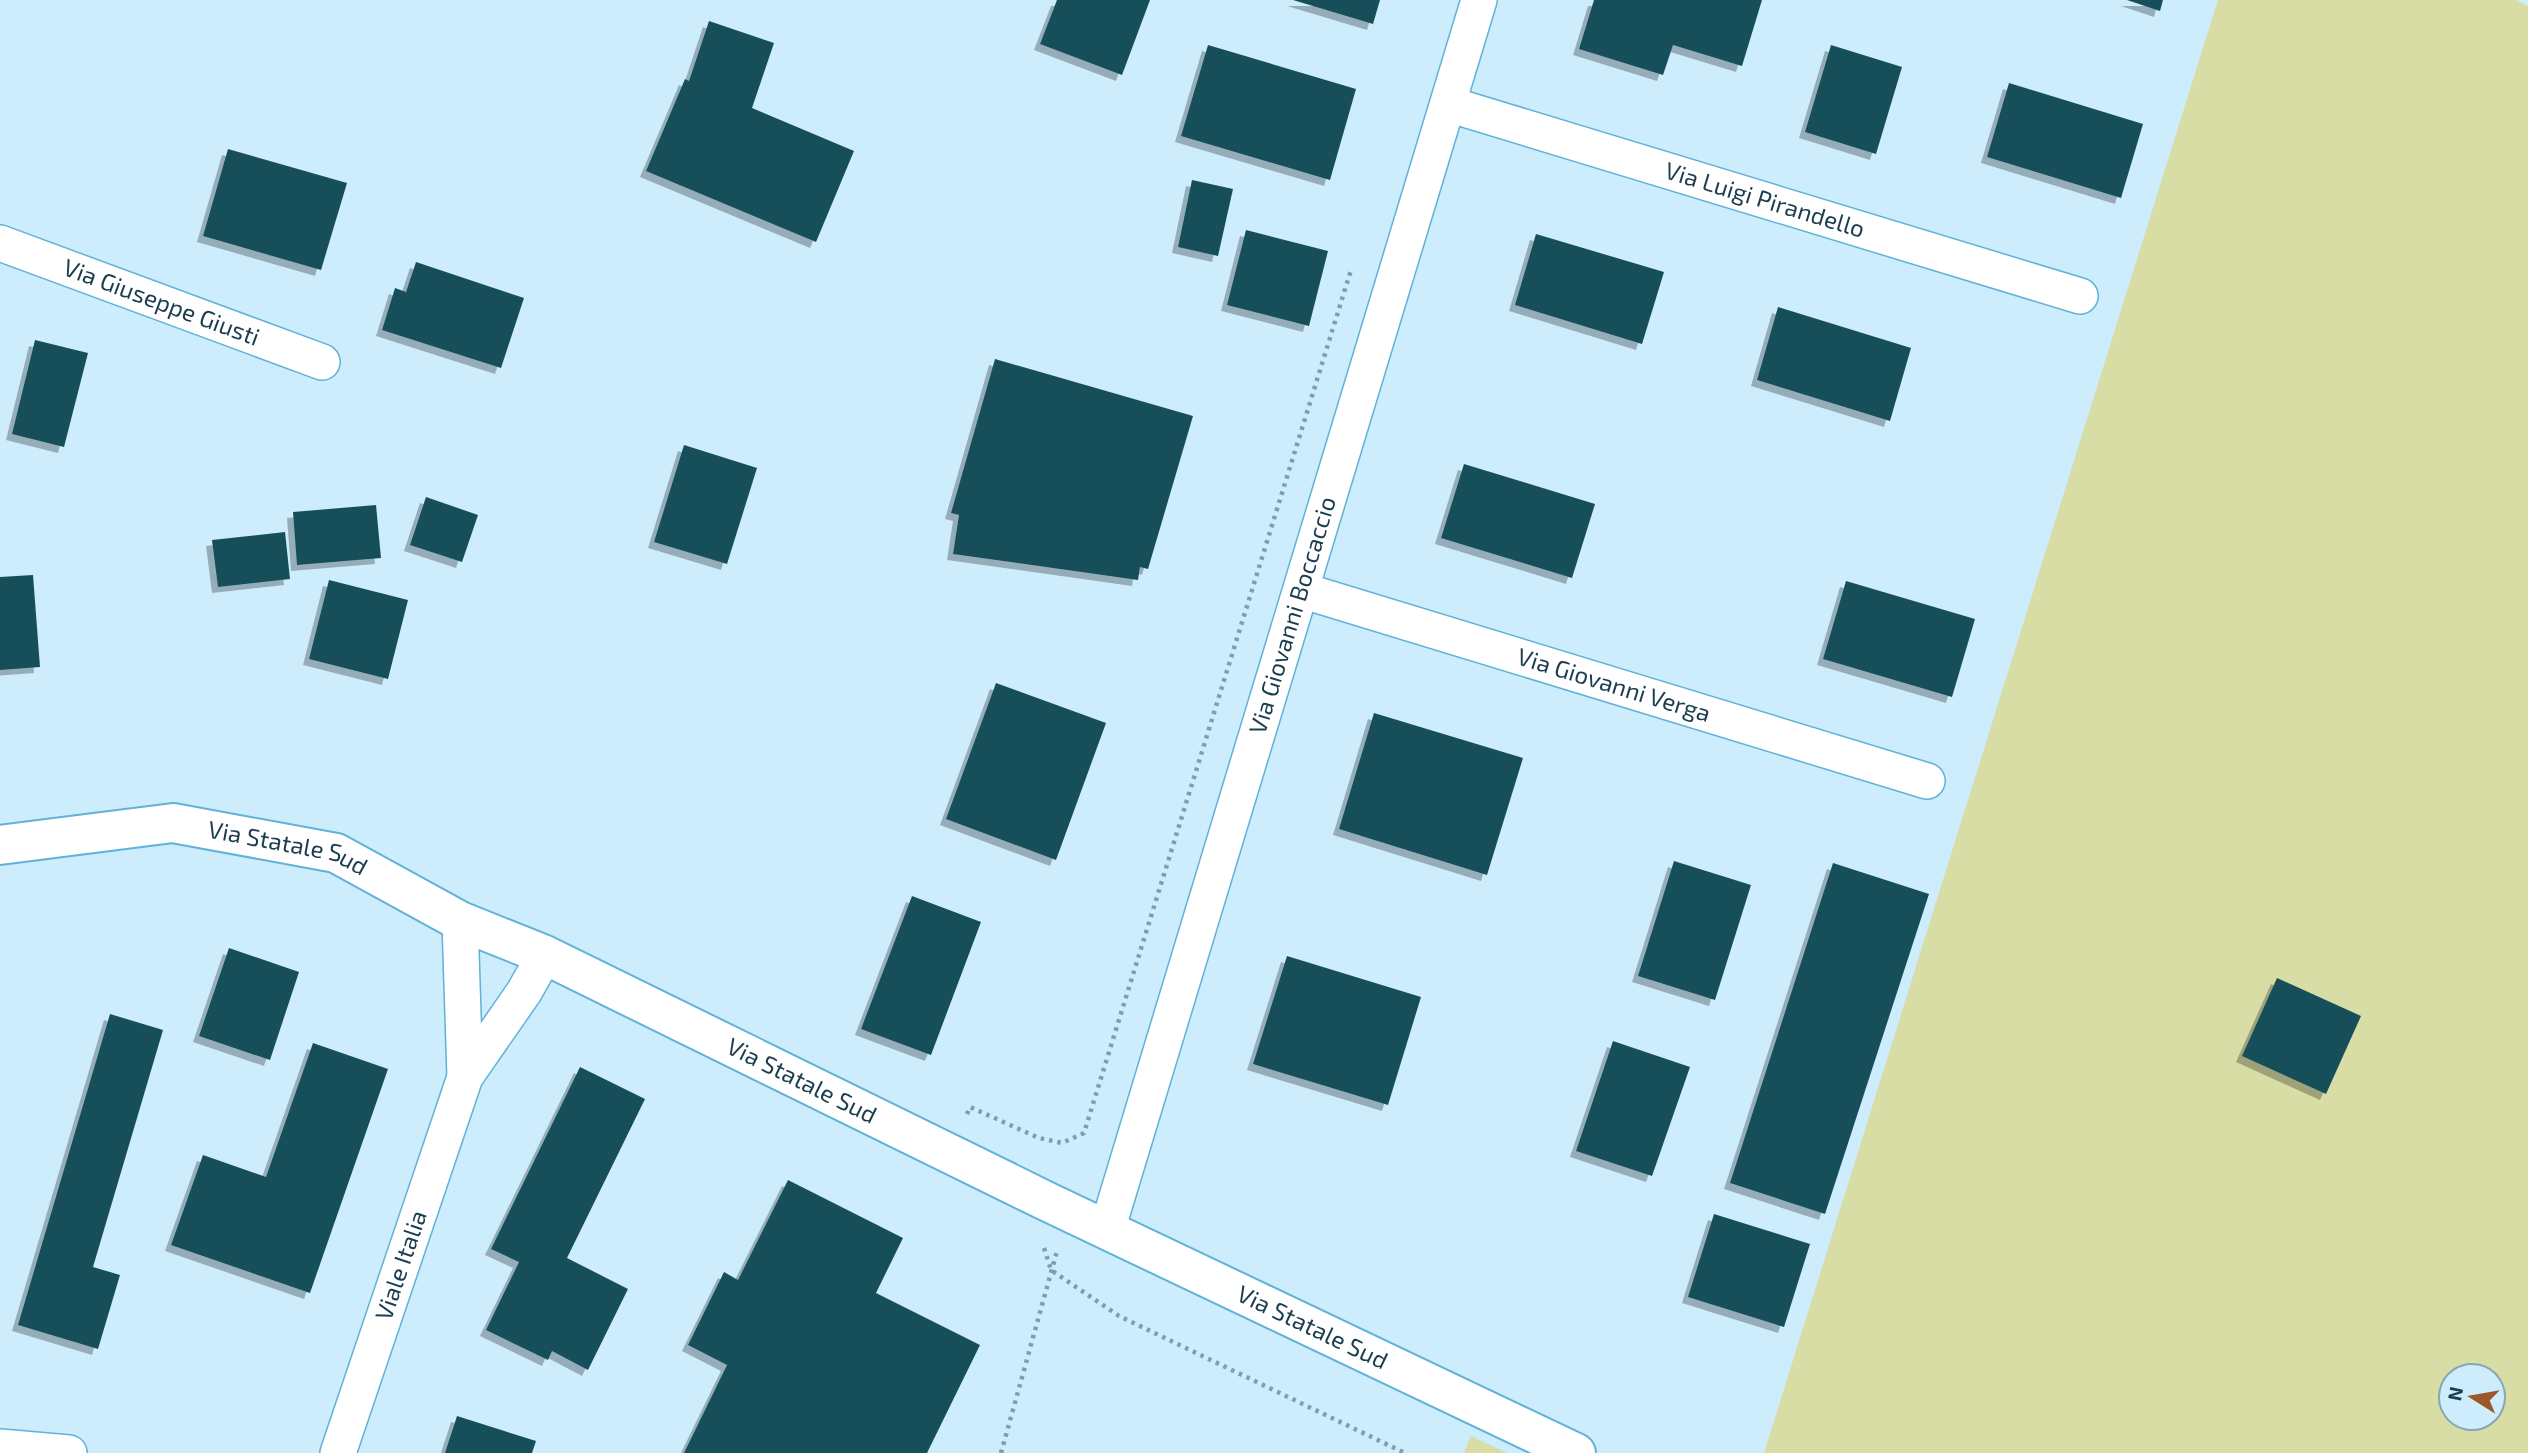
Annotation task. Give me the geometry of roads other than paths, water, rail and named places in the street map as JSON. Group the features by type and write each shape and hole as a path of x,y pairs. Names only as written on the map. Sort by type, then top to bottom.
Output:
{"main road":[{"name":"Via Statale Sud","path":"0,845 173,823 335,853 460,921 545,955 1068,1212 1576,1453"}],"street":[{"name":"Via Giovanni Boccaccio","path":"1107,1230 1479,0"},
{"name":"Via Luigi Pirandello","path":"1448,104 2080,296"},
{"name":"Via Giuseppe Giusti","path":"0,243 322,362"},
{"name":"Via Giovanni Verga","path":"1301,590 1927,781"},
{"name":"Viale Italia","path":"460,921 466,1077"},
{"name":"Viale Italia","path":"338,1453 466,1077 524,992 545,955"},
{"path":"0,1447 69,1453"}]}
